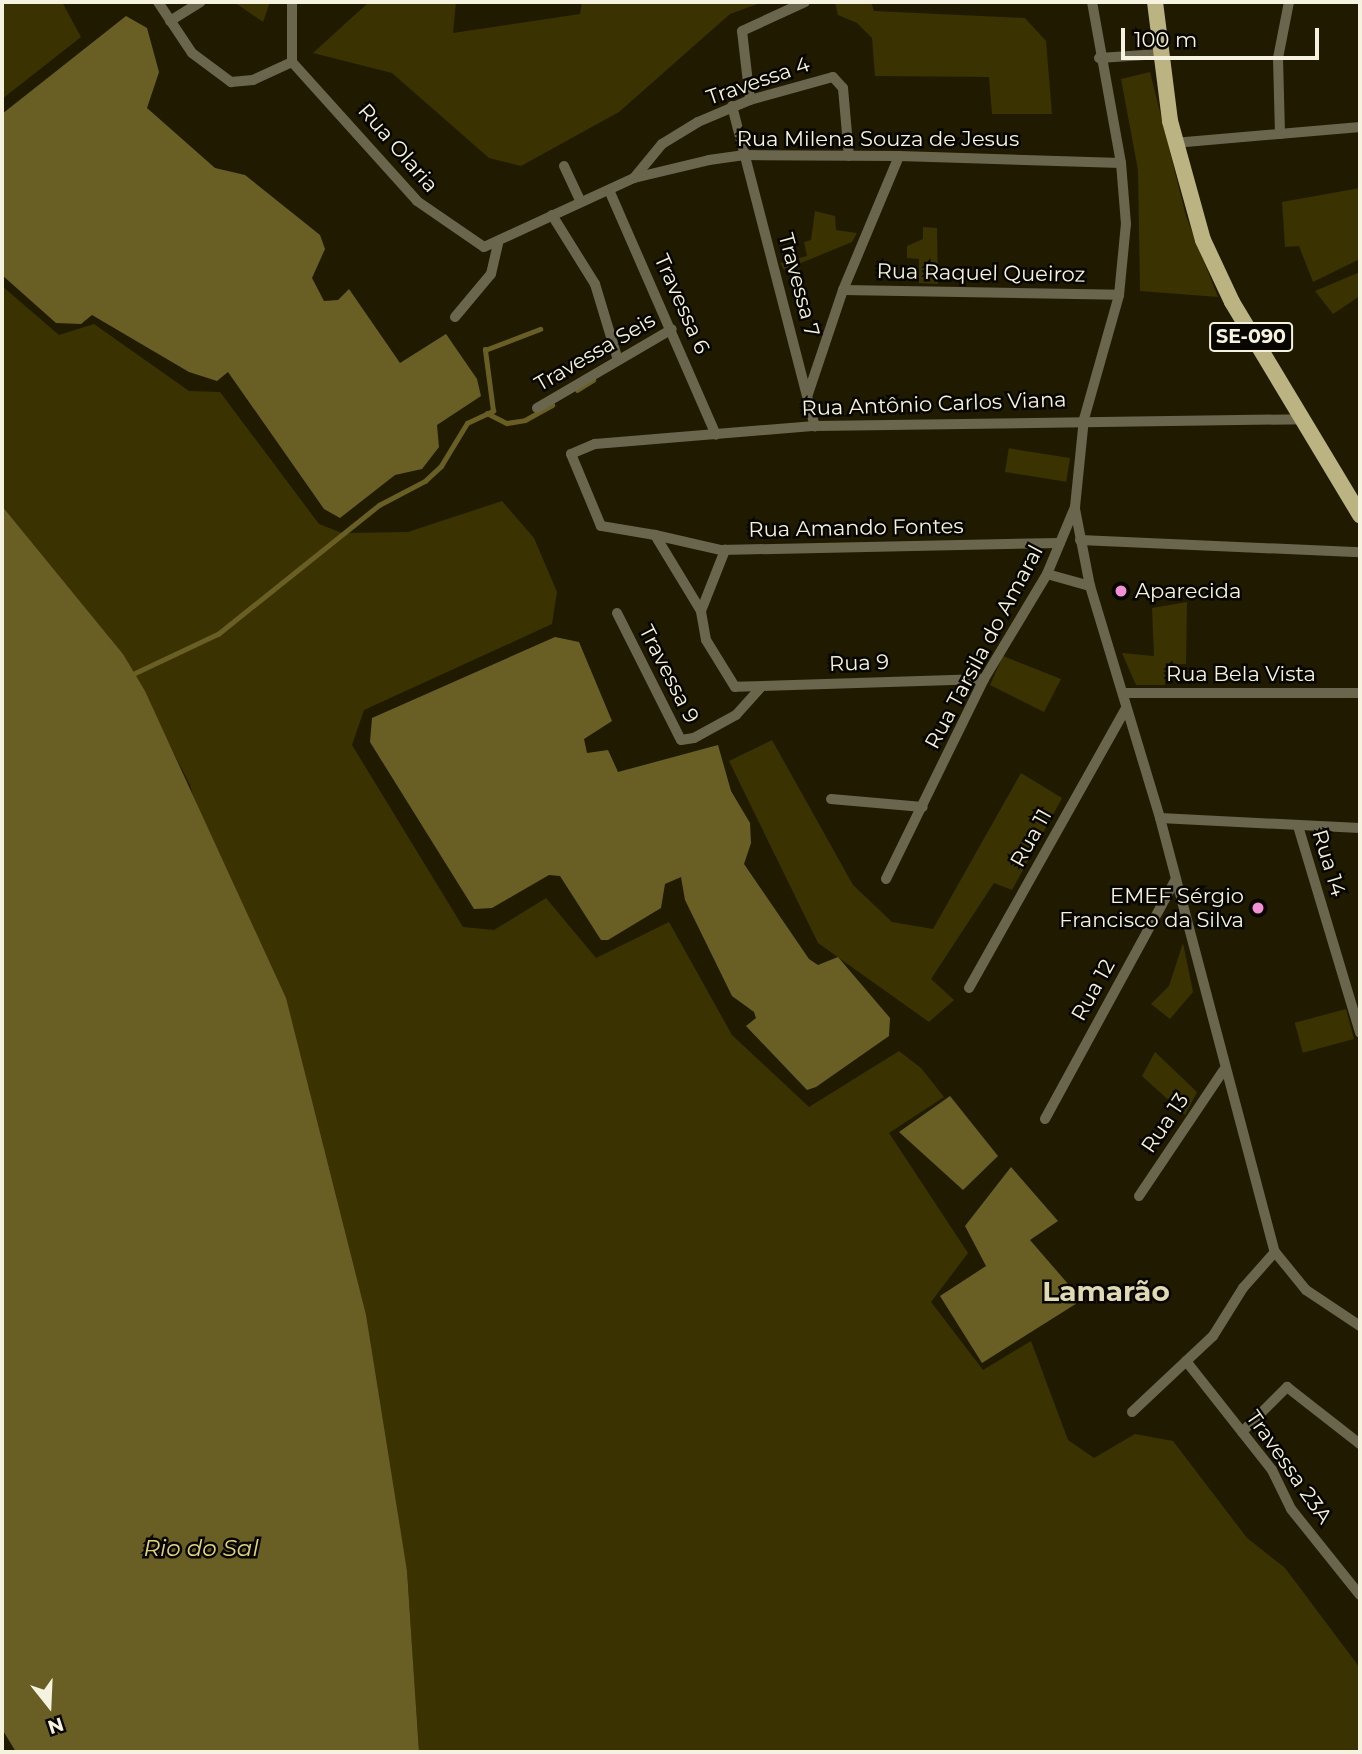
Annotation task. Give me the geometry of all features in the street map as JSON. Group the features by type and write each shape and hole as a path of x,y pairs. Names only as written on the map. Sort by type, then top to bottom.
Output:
{"main road":[{"name":"SE-090","path":"1156,2 1160,54 1174,143 1189,201 1216,272 1268,365 1304,419 1360,515"}],"street":[{"path":"158,2 192,53 231,82 253,80 292,62 292,2"},
{"path":"170,21 201,2"},
{"path":"750,100 742,31 805,2"},
{"path":"1092,2 1098,58 1121,163 1126,224 1119,295 1084,419 1075,507 1080,540 1090,586 1160,818 1223,1070 1275,1252 1306,1290 1360,1326"},
{"path":"1280,134 1278,58 1289,2"},
{"path":"1098,58 1160,54"},
{"name":"Rua Olaria","path":"292,62 417,201 484,247"},
{"name":"Travessa 4","path":"634,178 662,144 732,106 837,78 844,95 849,156"},
{"name":"Travessa 7","path":"732,106 815,426"},
{"path":"1174,143 1360,127"},
{"name":"Rua Milena Souza de Jesus","path":"484,247 498,244 580,201 634,178 743,155 899,156 1121,163"},
{"path":"808,394 843,290 899,156"},
{"path":"564,166 580,201"},
{"name":"Travessa 6","path":"609,190 672,329 716,435"},
{"path":"552,215 595,284 618,360"},
{"path":"456,317 491,274 498,244"},
{"name":"Rua Raquel Queiroz","path":"843,290 1119,295"},
{"name":"Travessa Seis","path":"537,408 672,329"},
{"name":"Rua Antônio Carlos Viana","path":"570,456 578,448 595,444 815,426 1084,419 1304,419"},
{"name":"Rua Amando Fontes","path":"570,456 601,526 725,550 1060,543"},
{"name":"Rua Tarsila do Amaral","path":"886,879 984,679 1046,574 1075,507"},
{"path":"654,535 701,611"},
{"path":"1080,540 1360,552"},
{"path":"701,611 725,550"},
{"path":"1046,574 1090,586"},
{"name":"Rua 9","path":"701,611 706,640 735,687 984,679"},
{"name":"Travessa 9","path":"617,613 681,740 694,738 736,715 760,688"},
{"name":"Rua Bela Vista","path":"1123,694 1360,693"},
{"name":"Rua 11","path":"970,988 1126,708"},
{"path":"831,799 923,807"},
{"path":"1160,818 1360,828"},
{"name":"Rua 14","path":"1298,826 1360,1033"},
{"name":"Rua 12","path":"1045,1119 1176,878"},
{"name":"Rua 13","path":"1139,1196 1223,1070"},
{"path":"1132,1412 1213,1336 1243,1288 1275,1252"},
{"name":"Travessa 23A","path":"1186,1361 1272,1470 1291,1510 1360,1595"},
{"path":"1242,1432 1287,1387 1360,1444"}],"shaded area":[{"path":"2,2 62,2 81,37 2,99"},
{"path":"234,2 270,2 263,22"},
{"path":"369,2 456,2 453,33 580,14 582,2 763,2 730,14 619,112 521,166 489,158 392,73 313,53"},
{"path":"835,2 871,2 874,11 1025,18 1046,41 1052,114 992,114 989,77 875,76 872,38 857,23 838,15"},
{"path":"1150,72 1186,216 1218,297 1140,291 1138,170 1121,79"},
{"path":"1360,188 1360,259 1313,282 1299,246 1285,247 1282,202"},
{"path":"815,211 835,216 836,230 857,233 852,242 784,270 780,263 807,256 804,242 811,240"},
{"path":"923,227 937,228 938,284 919,283 919,259 907,258 907,246 923,239"},
{"path":"1360,272 1360,296 1333,314 1315,291"},
{"path":"2,286 59,335 94,324 189,391 220,392 319,524 342,533 408,532 502,501 534,538 557,592 552,624 364,710 352,745 463,927 494,930 546,898 596,958 669,922 732,1035 809,1107 899,1051 921,1068 944,1097 889,1133 968,1253 931,1302 983,1370 1031,1341 1068,1440 1094,1458 1135,1434 1173,1441 1247,1538 1285,1568 1360,1668 1360,1752 419,1752 407,1571 190,785 123,654 2,506"},
{"path":"1009,448 1070,458 1066,482 1005,472"},
{"path":"1187,602 1186,664 1166,665 1165,685 1136,685 1122,653 1154,656 1152,608"},
{"path":"1003,656 1061,679 1044,712 990,685"},
{"path":"772,740 853,885 892,922 933,929 1021,773 1062,798 1012,890 994,883 931,979 954,1000 929,1022 818,943 729,761"},
{"path":"1183,943 1193,992 1170,1019 1151,1004 1169,986"},
{"path":"1346,1009 1354,1039 1303,1053 1295,1023"},
{"path":"1155,1052 1197,1092 1185,1115 1142,1076"}],"water":[{"path":"126,16 147,28 159,72 147,108 215,168 245,175 320,235 325,249 312,278 324,301 338,300 349,289 400,363 446,334 477,379 481,396 437,425 439,447 422,469 395,475 340,518 324,509 228,372 217,381 189,372 92,315 81,324 56,323 2,275 2,114"},
{"name":"Rio do Sal","path":"2,506 123,654 145,691 286,998 366,1315 407,1571 419,1752 16,1752 2,1729"},
{"path":"555,637 579,642 612,721 584,739 587,753 608,750 618,772 718,745 731,791 750,823 751,843 744,864 809,959 818,965 838,957 890,1018 889,1036 816,1087 807,1090 746,1026 756,1018 754,1012 732,996 685,900 681,877 665,884 661,908 608,940 601,940 560,876 549,875 492,908 474,909 370,742 372,718"},
{"path":"950,1096 998,1156 963,1190 899,1132"},
{"path":"1011,1167 1058,1221 1030,1240 1082,1300 982,1363 940,1296 986,1266 965,1226"}],"waterway":[{"path":"135,673 218,634 379,505 425,481 441,466 467,423 493,411 485,350 540,329"},
{"path":"577,390 593,380"},
{"path":"487,413 507,423 525,420 552,405"}],"place":[{"name":"Aparecida","path":"1121,591"},
{"name":"EMEF Sérgio Francisco da Silva","path":"1258,908"}],"district":[{"name":"Lamarão","path":"1106,1291"}]}
